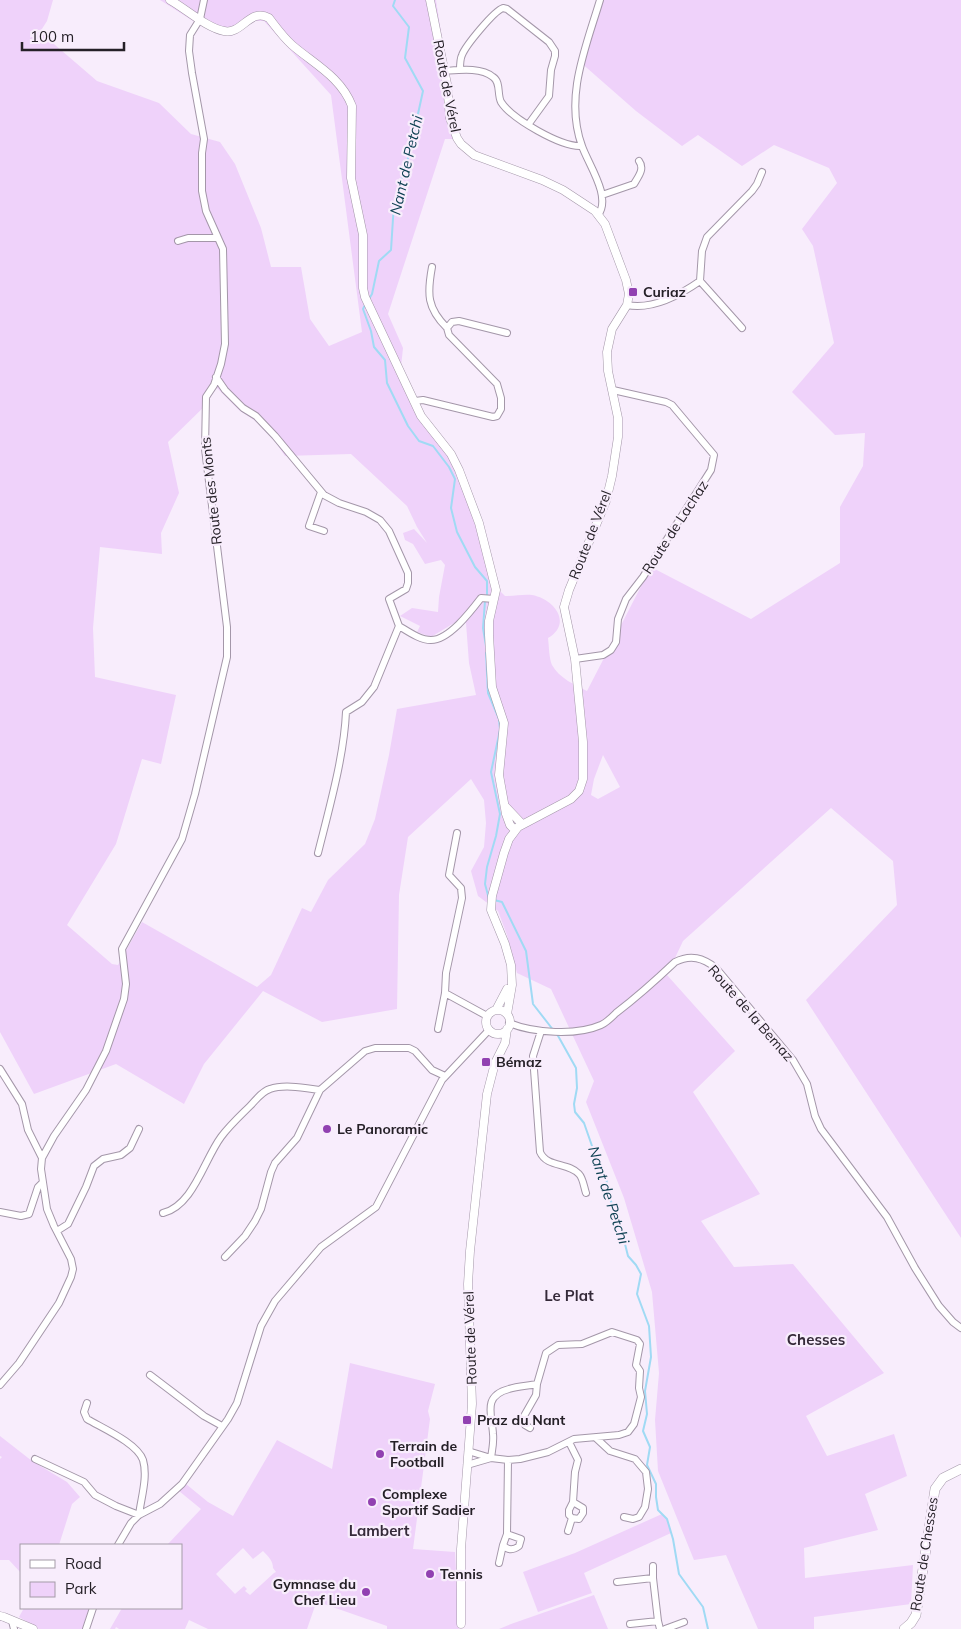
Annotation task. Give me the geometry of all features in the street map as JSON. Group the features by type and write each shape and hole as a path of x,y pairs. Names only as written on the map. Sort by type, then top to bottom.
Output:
{"main road":[{"name":"Route de Chesses","path":"909,1627 916,1615 935,1489 942,1478 961,1469"}],"street":[{"path":"170,0 219,30 230,32 260,14 269,18 293,46 331,76 344,90 352,106 351,178 363,235 363,288 365,297 421,416 442,441 459,470 479,524 496,590 491,598 490,671 494,696 504,723 499,775 508,822 515,830"},
{"name":"Route des Monts","path":"42,1158 54,1136 86,1090 106,1051 124,999 126,984 122,949 182,839 195,794 227,657 228,627 205,449 206,397 221,364 225,344 223,249 206,210 202,191 204,139 189,51 190,35 200,18 204,0"},
{"name":"Route de Vérel","path":"430,0 453,128 457,138 468,151 481,158 519,170 563,190 598,215 605,224 629,288 627,304 612,329 607,352 608,371 618,418 618,437 612,476 606,501 569,590 564,607 575,659 584,757 582,785 572,798 522,824 515,830 507,846 494,889 491,910 510,959 512,985 507,1014"},
{"path":"598,215 602,208 602,195 592,167 581,146 575,114 577,77 600,0"},
{"path":"460,70 461,56 465,50 494,13 503,8 514,14 549,42 555,51 549,96 528,125"},
{"path":"444,71 479,71 492,75 497,80 499,99 503,105 528,125 551,138 575,146 581,146"},
{"path":"602,195 634,184 642,169 642,164 639,161"},
{"path":"742,328 700,281 702,251 707,237 752,191 762,172"},
{"path":"178,241 188,238 218,238"},
{"path":"414,401 423,400 492,417 497,416 501,408 501,398 497,384 449,335 447,328 436,317 428,296 432,267"},
{"path":"627,304 636,306 661,302 700,281"},
{"path":"447,328 452,322 459,321 507,333"},
{"path":"216,377 225,390 243,408 256,416 275,436 321,492 339,503 366,512 380,520 389,531 408,572 406,589 389,599 399,626 418,637 432,640 443,637 467,615 481,598 491,598"},
{"name":"Route de Lachaz","path":"575,659 603,656 611,650 616,642 618,619 626,599 643,577 711,470 714,455 672,406 666,402 613,390"},
{"path":"321,492 308,526 324,531"},
{"path":"318,853 334,785 346,712 362,702 374,687 399,626"},
{"path":"505,805 522,824"},
{"path":"438,1029 445,993 446,973 462,894 459,884 453,881 449,875 457,833"},
{"name":"Route de la Bemaz","path":"508,1026 541,1031 563,1031 580,1030 602,1025 675,962 682,958 700,958 709,962 793,1060 807,1084 815,1116 821,1128 887,1217 915,1268 939,1306 961,1328"},
{"path":"500,1050 500,1040 486,1023 487,1016 496,1010 504,998 512,976"},
{"path":"445,993 487,1016"},
{"path":"119,1544 131,1523 139,1514 160,1504 182,1484 237,1403 261,1326 267,1313 305,1264 321,1247 376,1207 445,1076 492,1032 502,1033 508,1026 507,1014 496,1010"},
{"name":"Route de Vérel","path":"461,1626 460,1571 472,1389 468,1284 470,1251 487,1094 495,1063 505,1043 508,1026"},
{"path":"541,1031 533,1056 540,1152 548,1162 575,1170 580,1175 586,1193"},
{"path":"225,1257 245,1236 255,1222 261,1209 270,1172 275,1163 297,1138 320,1090 365,1051 375,1048 409,1048 415,1050 432,1070 445,1076"},
{"path":"0,1070 22,1104 28,1130 42,1158 42,1182 47,1209 71,1259 73,1269 59,1303 19,1363 0,1384"},
{"path":"163,1213 171,1211 184,1200 221,1137 264,1092 277,1087 320,1090"},
{"path":"57,1231 68,1224 94,1166 103,1159 121,1155 130,1148 139,1129"},
{"path":"0,1212 21,1216 29,1214 38,1187 42,1182"},
{"path":"468,1451 491,1458 508,1460 533,1457 580,1438 596,1438 628,1432 634,1424 641,1397 639,1388 640,1371 636,1365 640,1344 637,1340 612,1332 582,1344 558,1345 546,1353 534,1399 524,1416 523,1422 525,1426 530,1428"},
{"path":"150,1376 222,1426"},
{"path":"491,1458 494,1437 489,1410 491,1402 500,1392 537,1384"},
{"path":"87,1403 84,1412 87,1419 132,1446 142,1459 144,1477 139,1514"},
{"path":"596,1438 610,1451 635,1459 646,1472 648,1489 645,1507 639,1517 633,1519 624,1517"},
{"path":"568,1531 572,1518 569,1515 569,1510 573,1502 575,1472 578,1460 569,1442"},
{"path":"467,1465 491,1458"},
{"path":"35,1459 84,1482 95,1494 116,1506 139,1514"},
{"path":"499,1562 507,1534 508,1460"},
{"path":"572,1518 579,1519 583,1510 573,1502"},
{"path":"503,1545 505,1548 512,1550 521,1543 520,1538 507,1534"},
{"path":"652,1566 660,1629"},
{"path":"618,1582 653,1578"},
{"path":"86,1629 93,1609"},
{"path":"0,1616 33,1629"},
{"path":"12,1621 14,1629"},
{"path":"630,1624 658,1621"},
{"path":"665,1629 684,1622"}],"green space":[{"path":"0,0 53,0 47,21 40,32 97,81 159,103 191,134 220,142 235,164 261,228 271,267 301,267 310,319 329,346 362,332 331,95 264,21 255,21 231,36 201,26 160,0 436,0 454,139 445,139 388,314 403,348 400,376 428,428 452,462 474,518 492,583 505,596 532,595 540,597 553,606 558,612 560,619 559,626 548,638 552,665 555,670 572,684 587,691 651,567 751,619 840,563 840,507 863,466 865,433 835,435 792,392 834,343 813,246 802,229 837,183 829,168 774,145 742,166 698,135 682,146 636,111 579,61 599,0 961,0 961,1238 806,1000 897,905 893,861 831,808 683,941 667,975 735,1051 693,1092 760,1194 701,1221 734,1267 793,1264 884,1373 806,1416 827,1456 894,1434 907,1476 865,1494 878,1530 804,1548 805,1578 913,1565 911,1604 814,1617 814,1629 758,1629 726,1555 694,1560 658,1471 655,1420 659,1373 652,1292 624,1198 586,1102 594,1081 551,989 517,973 507,935 498,911 478,896 471,871 484,847 486,823 484,800 471,779 408,837 399,895 397,1009 322,1022 263,991 204,1064 184,1104 116,1064 34,1094 0,1032","holes":["215,386 239,410 266,428 285,456 351,454 407,506 427,543 414,529 403,533 405,540 413,544 425,564 441,560 445,565 438,612 412,608 400,616 420,626 417,632 431,637 459,620 466,623 469,663 476,695 397,709 375,819 365,844 328,880 311,912 302,908 271,975 257,987 142,922 118,965 112,964 67,925 116,844 142,759 161,764 176,695 95,677 93,628 100,547 162,554 161,533 179,493 168,442 208,403","603,755 620,787 598,799 591,795 594,779"]},
{"path":"350,1363 435,1384 428,1411 430,1419 413,1549 455,1552 459,1629 387,1629 387,1626 324,1604 315,1606 307,1629 208,1629 189,1620 185,1629 119,1629 116,1627 115,1629 110,1629 121,1609 182,1609 182,1544 168,1544 201,1509 179,1491 186,1484 208,1502 233,1516 277,1440 332,1469","holes":["243,1548 253,1559 263,1551 270,1559 276,1572 250,1595 245,1591 247,1589 244,1586 235,1594 216,1574"]},
{"path":"0,1436 32,1461 67,1482 80,1497 72,1504 59,1544 20,1544 20,1572 9,1560 0,1560 0,1459 2,1457 0,1456"},
{"path":"662,1514 667,1519 671,1533 584,1573 592,1593 538,1612 523,1572 575,1553"},
{"path":"594,1595 608,1629 499,1629 511,1624"},
{"path":"23,1609 89,1609 82,1629 39,1629 19,1617"}],"waterway":[{"name":"Nant de Petchi","path":"369,299 372,294 379,261 391,250 394,203 409,155 423,91 405,58 409,27 393,6 395,0"},
{"name":"Nant de Petchi","path":"365,305 363,309 371,331 374,347 385,360 387,383 408,426 419,441 433,446 449,467 455,479 451,508 457,532 475,567 487,581 487,597"},
{"name":"Nant de Petchi","path":"485,601 483,628 486,646"},
{"name":"Nant de Petchi","path":"486,653 488,693 499,719 500,730 491,772 500,814 487,867 485,884 489,899"},
{"name":"Nant de Petchi","path":"494,900 502,902 526,951 533,1004 554,1031"},
{"name":"Nant de Petchi","path":"557,1034 576,1068 575,1112 584,1123 599,1166 606,1178 610,1199 619,1220 628,1256 641,1274 637,1294 649,1326 651,1357 645,1391 647,1414 643,1431 650,1447 647,1465 656,1484 658,1510 667,1519 673,1539 679,1574 703,1607 708,1629"}],"place":[{"name":"Curiaz","path":"633,292"},
{"name":"Bémaz","path":"486,1062"},
{"name":"Le Panoramic","path":"327,1129"},
{"name":"Praz du Nant","path":"467,1420"},
{"name":"Terrain de Football","path":"380,1454"},
{"name":"Complexe Sportif Sadier","path":"372,1502"},
{"name":"Tennis","path":"430,1574"},
{"name":"Gymnase du Chef Lieu","path":"366,1592"}],"district":[{"name":"Le Plat","path":"569,1295"},
{"name":"Chesses","path":"816,1339"},
{"name":"Lambert","path":"379,1530"}]}
